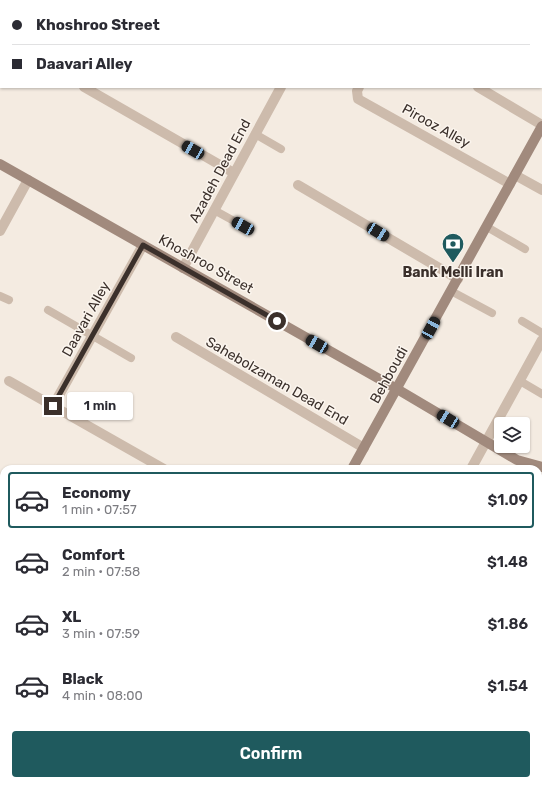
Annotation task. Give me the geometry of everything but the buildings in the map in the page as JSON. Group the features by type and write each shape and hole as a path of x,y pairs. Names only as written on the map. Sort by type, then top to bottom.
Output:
{"main road":[{"name":"Behboudi","path":"354,465 542,125"},
{"name":"Khoshroo Street","path":"0,164 397,389 517,460 535,465"}],"street":[{"path":"86,88 234,173"},
{"name":"Azadeh Dead End","path":"183,268 280,88"},
{"name":"Pirooz Alley","path":"359,88 357,92 358,99 513,179"},
{"path":"480,88 542,125"},
{"path":"513,179 542,190"},
{"path":"0,231 28,180"},
{"path":"298,185 458,279"},
{"name":"Daavari Alley","path":"53,406 143,245"},
{"name":"Sahebolzaman Dead End","path":"176,337 364,448"},
{"path":"473,465 542,340"},
{"path":"9,381 157,465"}],"lane":[{"path":"255,134 281,149"},
{"path":"214,210 243,226"},
{"path":"487,227 525,249"},
{"path":"451,291 492,313"},
{"path":"0,296 9,300"},
{"path":"48,310 131,358"},
{"path":"522,321 542,333"},
{"path":"520,381 542,394"}],"place":[{"name":"Bank Melli Iran","path":"453,264"}],"route":[{"path":"53,406 143,245 277,321"}]}
